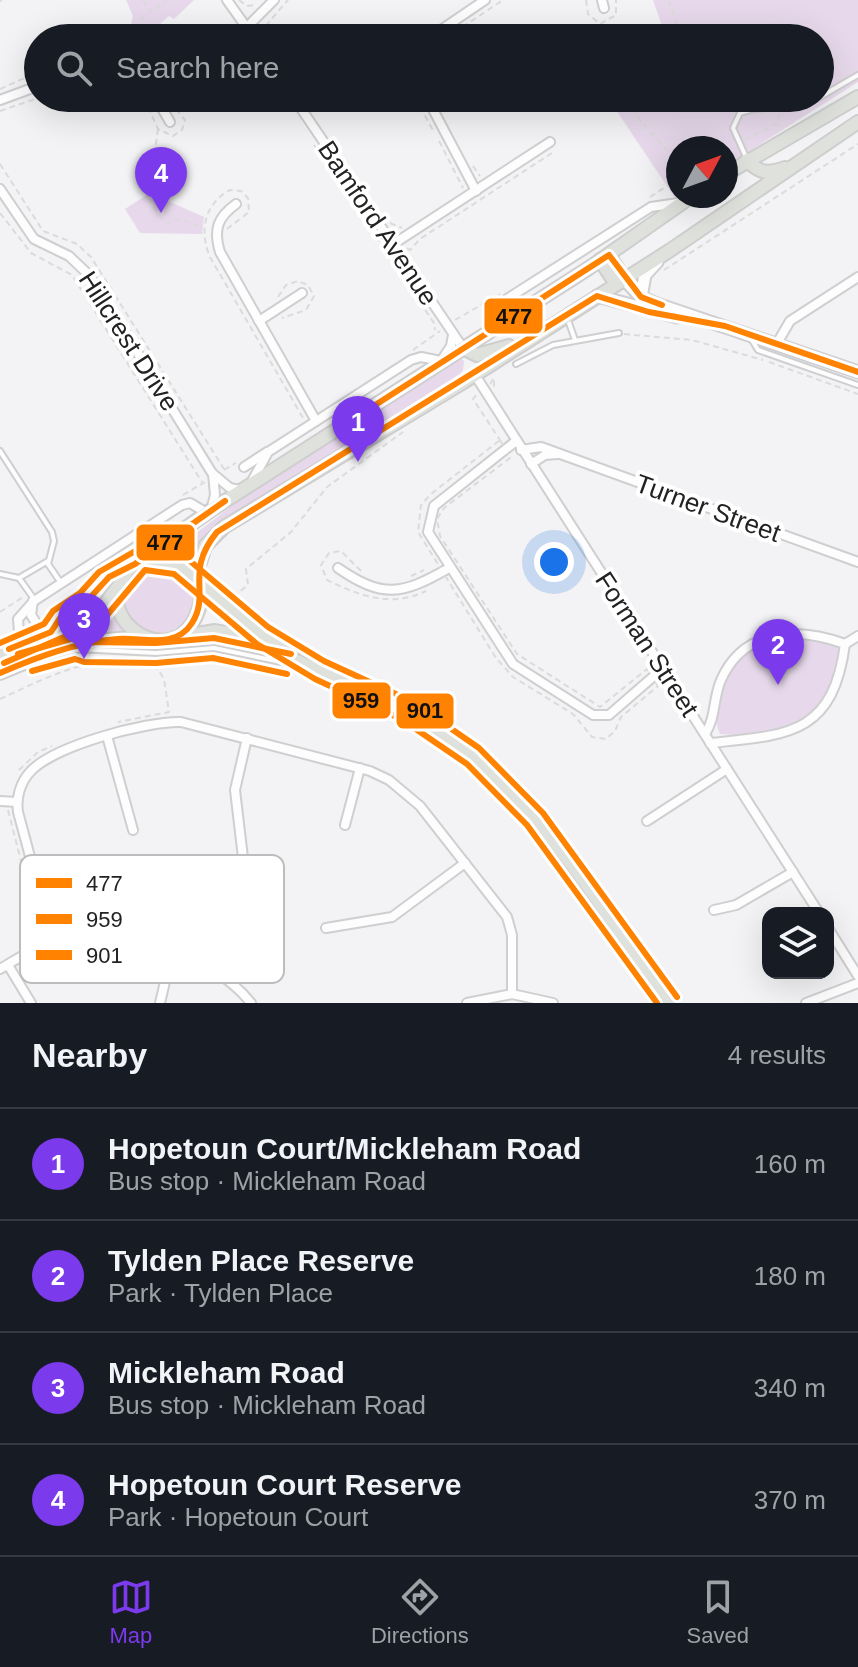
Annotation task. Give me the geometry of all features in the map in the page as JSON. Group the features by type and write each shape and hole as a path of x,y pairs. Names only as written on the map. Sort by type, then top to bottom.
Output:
{"main road":[{"path":"738,166 803,132 858,97"},
{"path":"174,638 184,632 197,614 200,603 195,580 205,546 224,527 467,388 475,375 669,251 858,122"},
{"path":"747,160 765,173 796,165"},
{"path":"747,160 755,179 751,196"},
{"path":"0,653 102,608 138,561 209,511 604,257 674,208"},
{"path":"604,257 620,281"},
{"path":"463,348 477,355 490,354 538,334"},
{"path":"463,348 468,360 467,388"},
{"path":"138,561 178,564 262,635 319,670"},
{"path":"122,580 118,592 122,618 129,628 152,640"},
{"path":"0,673 40,657 80,654 119,639 152,640 215,631 384,698 429,724 498,778 553,842 669,1003"}],"street":[{"path":"227,0 245,24"},
{"path":"250,24 274,0"},
{"path":"450,24 485,0"},
{"path":"0,100 24,91"},
{"path":"164,112 170,122"},
{"name":"Bamford Avenue","path":"303,112 463,348"},
{"path":"434,112 476,191"},
{"path":"392,245 550,142"},
{"name":"Hillcrest Drive","path":"0,189 34,239 69,256 90,276 212,473 230,488 246,487"},
{"path":"236,204 221,215 216,239 316,421"},
{"path":"497,326 507,299 651,207 666,204"},
{"path":"638,302 645,275 669,251"},
{"path":"776,345 790,321 858,277"},
{"path":"620,281 638,302"},
{"path":"259,321 302,293"},
{"path":"597,296 638,302 701,319 858,372"},
{"path":"244,467 411,360 421,357 441,361 453,335"},
{"name":"Forman Street","path":"475,375 815,907"},
{"path":"516,441 440,499 429,514 428,532 445,570 513,664 593,715 609,715 662,669"},
{"name":"Turner Street","path":"521,450 541,447 858,562"},
{"path":"246,487 268,452"},
{"path":"531,464 545,455 558,454"},
{"path":"20,645 18,619 34,600 185,504 209,511 215,495 212,473"},
{"path":"338,568 365,585 384,592 406,589 445,570"},
{"path":"34,600 31,615 48,634"},
{"path":"705,734 713,720 721,680 728,667 755,643 780,633 797,632 845,644 858,636"},
{"path":"710,743 777,737 813,717 827,703 838,685 845,644"},
{"path":"31,855 17,802 26,776 43,761 144,724 196,724 360,768 389,780 412,797 501,908 510,926 512,994"},
{"path":"107,736 133,830"},
{"path":"243,855 235,790 247,738"},
{"path":"345,825 360,768"},
{"path":"647,821 727,769"},
{"path":"0,801 17,802"},
{"path":"326,928 392,917 465,863"},
{"path":"714,910 736,905 793,872"},
{"path":"834,938 858,976"},
{"path":"4,967 31,1003"},
{"path":"160,1003 165,983"},
{"path":"230,983 251,1003"},
{"path":"806,1003 858,983"},
{"path":"467,1003 512,994 553,1003"}],"lane":[{"path":"834,89 858,75"},
{"path":"743,112 733,128 747,160"},
{"path":"567,316 575,340"},
{"path":"516,364 534,352 575,340 619,333"},
{"path":"749,333 758,350 858,385"},
{"path":"0,451 52,532 54,541 48,561 19,578 0,574"},
{"path":"48,561 61,583"},
{"path":"48,634 60,618 87,601 105,580 138,561"},
{"path":"19,578 34,600"},
{"path":"80,654 227,649 319,670"}],"path":[{"path":"140,24 147,11 143,0"},
{"path":"147,11 154,11 167,0"},
{"path":"239,0 247,6 260,1"},
{"path":"467,24 503,0"},
{"path":"669,0 676,24"},
{"path":"0,89 24,78"},
{"path":"0,111 24,103"},
{"path":"636,112 666,149"},
{"path":"739,144 777,124 778,112"},
{"path":"158,129 148,199 164,223 180,219 204,227"},
{"path":"310,139 434,323 435,333"},
{"path":"0,213 31,253 72,275 203,483"},
{"path":"388,222 404,227"},
{"path":"619,333 669,336 726,348 858,394"},
{"path":"467,388 476,395 484,389"},
{"path":"232,598 248,585 246,569 291,532 327,487 408,430"},
{"path":"500,440 505,449 510,458 439,513 437,528 525,662 600,707 647,669 658,686 621,717 611,735 598,740 573,714 503,668 445,570 418,532 421,505 500,440"},
{"path":"80,654 92,658 93,664"}],"shaded area":[{"path":"126,0 194,0 174,19 169,16 160,24 131,24 133,16"},
{"path":"653,0 858,0 858,82 834,97 834,24 661,24"},
{"path":"617,112 811,112 738,158 738,136 666,136 666,185"},
{"path":"150,193 204,217 202,234 140,233 125,209"},
{"path":"459,357 464,361 463,370 454,382 212,530 196,551 193,567 169,554 246,495"},
{"path":"159,563 178,569 188,579 194,598 188,617 178,627 159,633 140,627 130,617 124,598 130,579 140,569"},
{"path":"113,604 125,632 0,667 0,660 92,623"},
{"path":"780,637 813,637 840,648 829,692 817,708 785,728 765,733 720,734 718,708 732,670 757,646"}],"transit line":[{"name":"477","path":"355,418 609,255 641,297 662,305"},
{"name":"477","path":"0,673 87,643 177,637 192,623 197,612 202,559 217,532 597,296 649,312 725,326 858,372"},
{"name":"477","path":"9,649 51,632 60,618 87,601 109,577 135,564 225,501"},
{"name":"901","path":"0,643 44,624 53,611 80,593 99,572 137,550 183,555 268,627 324,661 411,701 479,748 543,813 677,997"},
{"name":"959","path":"4,663 103,620 145,570 174,574 257,644 315,679 401,719 467,764 527,825 657,1003"},
{"name":"901","path":"18,654 74,638 86,642 156,643 214,638 291,654"},
{"name":"959","path":"32,671 75,659 84,662 156,663 213,658 287,674"}],"place":[{"name":"Hopetoun Court Reserve","path":"161,213"},
{"name":"Hopetoun Court/Mickleham Road","path":"358,462"},
{"name":"Mickleham Road","path":"84,659"},
{"name":"Tylden Place Reserve","path":"778,685"}]}
